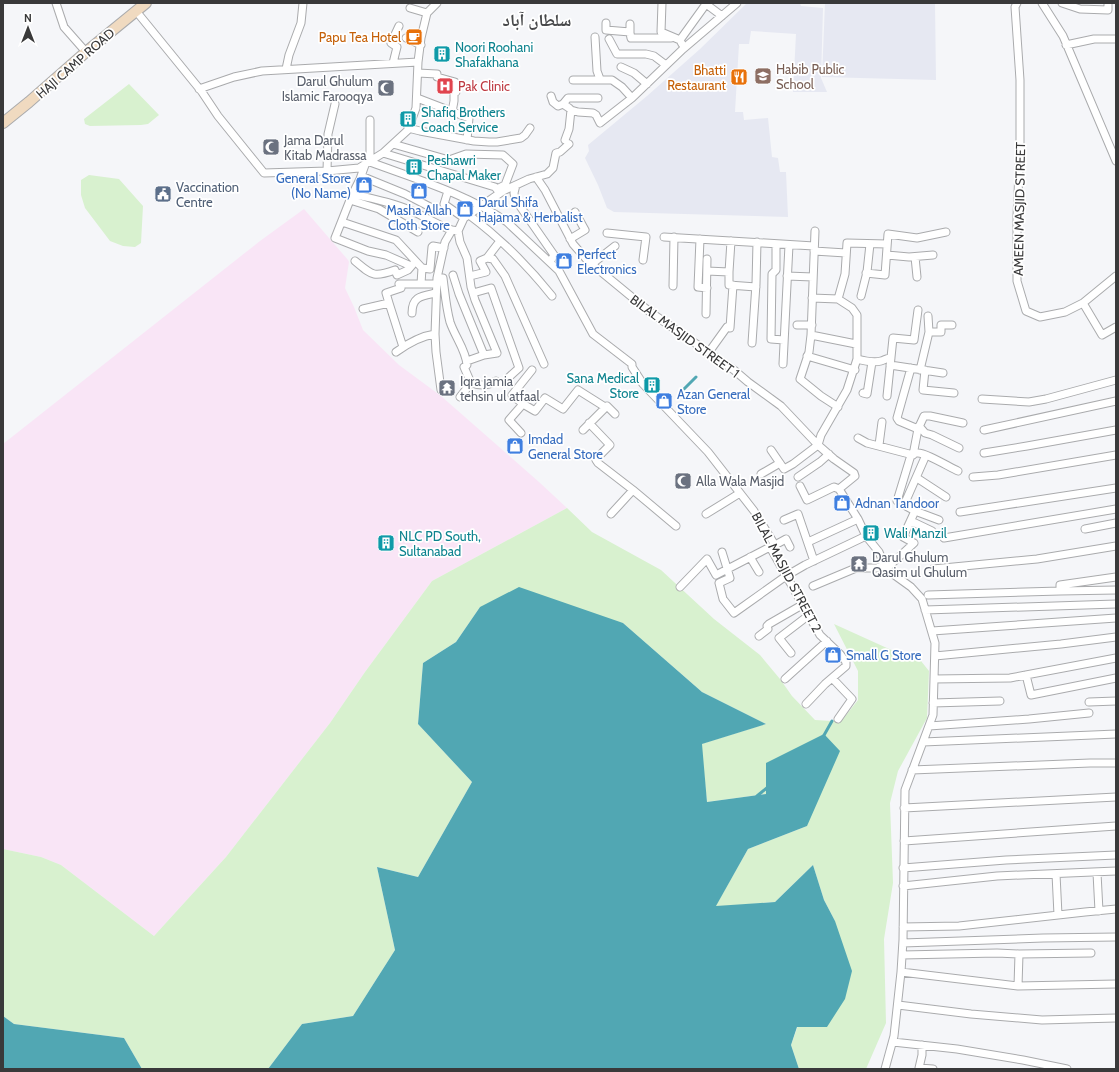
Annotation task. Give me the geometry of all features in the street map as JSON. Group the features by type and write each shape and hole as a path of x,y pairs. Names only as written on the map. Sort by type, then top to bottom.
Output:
{"street":[{"path":"56,3 64,27 86,52"},
{"name":"HAJI CAMP ROAD","path":"3,123 146,3"},
{"path":"286,69 289,55 301,23 303,3"},
{"path":"136,11 264,173 327,172 359,168 383,153 408,130 416,108 418,62 421,38 427,13 437,3"},
{"path":"662,3 661,32 678,39 683,49"},
{"path":"563,104 571,110 593,113 596,115 600,123 632,98 683,49 737,3"},
{"name":"AMEEN MASJID STREET","path":"1017,3 1015,7 1020,80 1017,281 1026,311 1040,317 1065,312 1083,304 1116,276"},
{"path":"1042,3 1062,36 1116,161"},
{"path":"1062,3 1080,9 1096,10 1108,10 1108,3"},
{"path":"678,39 706,4 722,16"},
{"path":"410,8 427,13"},
{"path":"606,23 606,30 630,28 631,38 678,39"},
{"path":"393,63 397,47 391,43 399,26"},
{"path":"595,37 597,71 600,79"},
{"path":"406,38 421,45"},
{"path":"609,38 616,54 646,54 654,56 666,65"},
{"path":"1066,45 1094,38 1116,39"},
{"path":"199,89 234,77 262,71 418,62"},
{"path":"621,67 634,74 647,84"},
{"path":"418,74 437,74 437,77 455,82 452,112"},
{"path":"573,80 612,80 623,88 632,98"},
{"path":"551,96 553,102 558,106 563,104 568,98 598,98"},
{"path":"417,98 468,118 467,140"},
{"path":"327,172 328,134 335,104"},
{"path":"499,191 548,174 553,168 556,153 560,152 567,142 571,110"},
{"path":"370,120 367,163 351,197 335,238 368,251 414,263 422,268 430,269 432,247 444,248"},
{"path":"408,128 467,140 489,142 521,138 530,128"},
{"path":"393,144 449,160 466,154 503,155 513,164 504,185 499,191 467,217 445,242 436,293 435,334 441,390"},
{"path":"383,153 495,187 499,191"},
{"name":"BILAL MASJID STREET 2","path":"367,163 470,200 507,222 559,271 593,334 632,364 632,367 642,384 708,452 754,511 786,576 820,634 846,662 846,666 806,704"},
{"path":"361,176 405,194 434,209"},
{"name":"BILAL MASJID STREET 1","path":"536,177 545,190 570,239 582,256 650,312 709,352 781,406 818,445 834,459 854,473 856,476 839,489"},
{"path":"516,185 514,193 515,199 554,255 550,262"},
{"path":"448,191 444,204 485,227 532,271 552,296"},
{"path":"351,197 389,203 409,210 439,225 455,230"},
{"path":"351,197 379,209 418,232"},
{"path":"570,239 585,230 575,212"},
{"path":"342,222 396,240 414,263"},
{"path":"455,230 466,258 473,293 497,352 467,361"},
{"path":"815,231 811,342 800,379 838,408"},
{"path":"866,273 885,275 888,234 917,238 946,232"},
{"path":"607,233 646,237 643,260"},
{"path":"664,237 757,242 846,253"},
{"path":"673,286 674,237"},
{"path":"700,239 698,287 706,288"},
{"path":"470,276 486,272 480,261 487,258 500,241"},
{"path":"731,241 729,285 756,287"},
{"path":"752,343 756,287 757,242"},
{"path":"838,299 845,274 847,243 887,244"},
{"path":"776,244 776,270 772,274 771,339 784,340"},
{"path":"861,296 870,244"},
{"path":"783,364 789,245"},
{"path":"592,264 615,246"},
{"path":"887,255 909,257 933,255"},
{"path":"915,257 917,277"},
{"path":"487,258 493,259 505,276 544,364"},
{"path":"706,314 708,259"},
{"path":"355,261 370,273 376,275 394,270 397,275 408,270 414,263"},
{"path":"421,284 422,268"},
{"path":"707,270 729,272"},
{"path":"453,274 459,294 484,355"},
{"path":"787,276 813,277"},
{"path":"403,347 386,293 401,288 400,284 421,284 437,281 443,278 446,305 450,322 454,334 466,357 467,365 464,367 471,383"},
{"path":"709,352 729,328 733,285"},
{"path":"473,293 491,288 518,368 508,378"},
{"path":"412,313 414,302 420,296 436,293"},
{"path":"771,450 784,469 818,445 821,436 847,390 855,370 857,359 857,315 852,308 838,299 812,298"},
{"path":"363,309 389,302"},
{"path":"1083,304 1102,335 1116,327"},
{"path":"887,396 893,338 914,340 918,310"},
{"path":"928,316 929,332 922,370 923,390 954,393"},
{"path":"797,325 812,325"},
{"path":"929,332 941,332 941,325 952,325"},
{"path":"396,352 426,336 435,334"},
{"path":"811,335 856,344"},
{"path":"807,356 855,370"},
{"path":"857,359 872,362 881,361 886,358 890,362 911,368 944,373"},
{"path":"863,393 867,394 872,362"},
{"path":"911,368 897,418 899,421 919,427 925,433 959,448"},
{"path":"532,370 512,395 535,412 545,398 563,409 578,390 605,407 607,406 615,414"},
{"path":"982,399 1029,402 1046,399 1116,380"},
{"path":"471,383 489,385 496,382"},
{"path":"460,397 471,383"},
{"path":"984,430 1116,401"},
{"path":"521,432 509,420 523,404"},
{"path":"583,430 605,407"},
{"path":"897,501 911,456 913,454 919,427 924,416 963,423"},
{"path":"879,445 882,422"},
{"path":"589,423 610,445 598,456 596,460 598,463 676,526"},
{"path":"984,453 1116,430"},
{"path":"858,438 867,443 913,454 916,453 926,455 949,468 958,471"},
{"path":"798,477 820,462 828,454"},
{"path":"926,455 904,505 914,511 939,520"},
{"path":"973,477 998,475 1116,455"},
{"path":"761,474 780,463"},
{"path":"917,478 946,497"},
{"path":"800,486 807,500 834,487 839,489 858,519 866,536 879,552 886,568 924,596 1116,590"},
{"path":"960,512 1116,488"},
{"path":"611,514 633,490"},
{"path":"706,514 740,493"},
{"path":"944,538 1116,509"},
{"path":"813,586 856,568 886,568 914,543 903,538 914,511"},
{"path":"784,520 798,514 814,561"},
{"path":"808,542 858,519"},
{"path":"911,521 932,531"},
{"path":"1085,528 1116,523"},
{"path":"722,552 730,578 718,583 723,599 734,613 786,576 866,536"},
{"path":"680,587 707,559 716,575 786,539 790,547"},
{"path":"933,569 1037,559 1116,546"},
{"path":"750,557 759,572"},
{"path":"1060,591 1060,585 1116,577"},
{"path":"885,1069 894,1036 901,972 903,943 905,790 933,714 935,643 925,610 924,596"},
{"path":"925,610 1116,604"},
{"path":"759,636 768,629 767,626 769,624 802,605"},
{"path":"791,653 779,638 809,616"},
{"path":"932,631 1116,618"},
{"path":"935,656 1061,644 1116,637"},
{"path":"785,679 827,641"},
{"path":"934,679 1010,678 1116,658"},
{"path":"1026,675 1031,696 1116,678"},
{"path":"832,678 852,699 838,719"},
{"path":"933,703 1000,701"},
{"path":"1088,702 1116,701"},
{"path":"928,726 1029,719 1088,713"},
{"path":"923,742 1116,734"},
{"path":"912,770 1116,763"},
{"path":"904,808 1116,797"},
{"path":"904,841 1116,826"},
{"path":"903,868 1006,860 1116,855"},
{"path":"903,886 997,876 1097,873 1116,871"},
{"path":"1097,873 1099,911"},
{"path":"1056,874 1058,915"},
{"path":"903,927 959,926 1116,910"},
{"path":"903,943 1116,937"},
{"path":"902,955 1090,953"},
{"path":"1018,986 1019,954"},
{"path":"901,972 1018,986 1116,984"},
{"path":"898,1005 971,1014 1042,1020 1116,1018"},
{"path":"893,1042 957,1049 1067,1069"},
{"path":"922,1045 922,1055 919,1068 933,1069"}],"shaded area":[{"path":"747,3 800,3 801,6 823,8 821,78 827,92 793,92 796,34 751,31 749,44 739,44 735,112 743,112 744,120 768,118 772,157 778,158 780,172 786,172 788,217 614,212 607,208 585,158 589,151 588,145 700,49"},
{"path":"825,3 935,3 936,80 822,77"},
{"path":"304,209 349,262 345,288 363,330 399,365 441,396 567,508 432,581 365,672 330,723 226,857 154,936 61,865 41,857 3,849 3,444 260,241"}],"green space":[{"path":"129,84 159,115 148,124 141,125 90,126 85,124 84,119"},
{"path":"89,175 119,179 143,206 141,243 135,247 123,246 110,241 85,208 81,195 81,180"},
{"path":"567,508 592,532 661,570 714,619 760,655 792,696 815,720 832,721 843,719 858,700 858,671 834,624 909,658 921,661 929,671 927,718 898,771 890,803 893,883 884,939 886,1023 866,1069 799,1069 791,1045 835,921 824,900 813,865 775,902 715,907 748,849 807,826 766,794 707,802 701,744 766,724 702,692 623,623 480,607 456,642 423,663 418,724 472,782 418,877 377,867 395,950 353,1016 302,1024 268,1069 142,1069 124,1038 14,1024 3,1016 3,849 41,857 61,865 154,936 226,857 330,723 365,672 432,581"}],"water":[{"path":"519,587 623,623 702,692 766,724 702,744 707,802 766,794 766,763 824,734 840,751 807,826 748,849 716,906 775,902 813,865 824,900 835,921 852,971 845,999 827,1027 797,1027 791,1045 799,1069 268,1069 302,1024 353,1016 395,950 377,867 418,877 472,782 418,724 423,663 456,642 480,607"},
{"path":"3,1016 14,1024 124,1038 142,1069 3,1069"}],"waterway":[{"path":"684,389 696,377"},
{"path":"823,737 832,721"},
{"path":"757,796 768,787"}],"place":[{"name":"Papu Tea Hotel","path":"414,37"},
{"name":"Noori Roohani Shafakhana","path":"442,54"},
{"name":"Habib Public School","path":"763,76"},
{"name":"Bhatti Restaurant","path":"739,77"},
{"name":"Pak Clinic","path":"445,86"},
{"name":"Darul Ghulum Islamic Farooqya","path":"386,88"},
{"name":"Shafiq Brothers Coach Service","path":"408,119"},
{"name":"Jama Darul Kitab Madrassa","path":"271,147"},
{"name":"Peshawri Chapal Maker","path":"414,167"},
{"name":"General Store (No Name)","path":"364,185"},
{"name":"Masha Allah Cloth Store","path":"419,191"},
{"name":"Vaccination Centre","path":"163,194"},
{"name":"Darul Shifa Hajama & Herbalist","path":"465,209"},
{"name":"Perfect Electronics","path":"564,261"},
{"name":"Sana Medical Store","path":"652,385"},
{"name":"Iqra jamia tehsin ul atfaal","path":"447,388"},
{"name":"Azan General Store","path":"664,401"},
{"name":"Imdad General Store","path":"515,446"},
{"name":"Alla Wala Masjid","path":"683,481"},
{"name":"Adnan Tandoor","path":"842,503"},
{"name":"Wali Manzil","path":"871,533"},
{"name":"NLC PD South, Sultanabad","path":"386,543"},
{"name":"Darul Ghulum Qasim ul Ghulum","path":"859,564"},
{"name":"Small G Store","path":"833,655"}],"district":[{"name":"سلطان آباد","path":"537,20"}]}
